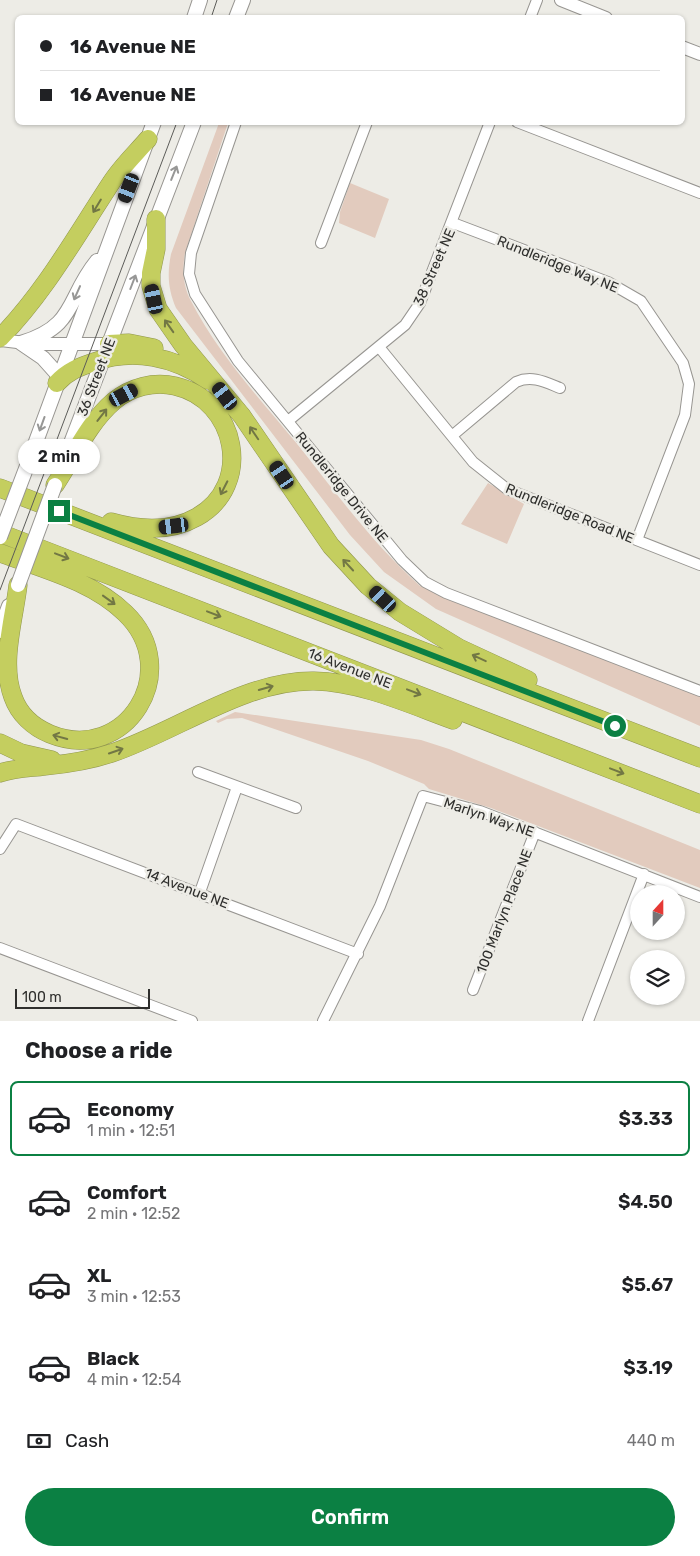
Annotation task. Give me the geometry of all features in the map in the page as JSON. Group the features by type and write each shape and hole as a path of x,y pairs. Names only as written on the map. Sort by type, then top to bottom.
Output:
{"highway":[{"path":"0,339 40,291 87,224 112,182 148,139"},
{"path":"156,218 156,249 151,273 154,299 172,331 212,377 252,430 331,546 383,599 412,621 459,648 597,712 634,733"},
{"path":"58,380 65,374 106,351 129,343 168,352 196,365 212,377"},
{"path":"106,351 166,360 197,373 225,396"},
{"path":"24,497 47,500 120,524 148,528 174,526 197,517 216,501 228,479 231,466 231,441 221,417 204,399 192,392 169,385 143,386 124,395 107,409 55,485"},
{"path":"0,488 700,758"},
{"name":"16 Avenue NE","path":"0,535 700,804"},
{"path":"0,553 92,590 115,605 134,623 146,644 151,670 145,696 132,717 111,732 90,739 66,739 44,731 24,716 14,699 8,667 18,585"},
{"path":"0,773 82,760 134,745 228,702 267,688 315,681 373,692 543,753 571,754"},
{"path":"0,743 22,753 43,759 82,760"}],"main road":[{"path":"195,15 200,0"},
{"path":"237,15 243,0"},
{"path":"0,535 153,125"},
{"name":"36 Street NE","path":"0,631 193,125"},
{"path":"21,343 42,336 62,321 84,277 104,253"},
{"path":"21,343 43,358 58,380"}],"street":[{"path":"531,15 537,0"},
{"path":"561,0 598,15"},
{"path":"685,48 700,54"},
{"name":"Rundleridge Drive NE","path":"235,125 192,253 189,274 195,294 238,361 402,560 425,582 446,593 700,691"},
{"path":"322,243 365,125"},
{"name":"38 Street NE","path":"288,421 405,325 420,304 453,223 489,125"},
{"path":"525,125 700,192"},
{"name":"Rundleridge Way NE","path":"453,223 608,282 641,300 683,363 689,384 685,415 637,540"},
{"path":"0,339 21,343 71,344 106,351"},
{"name":"Rundleridge Road NE","path":"379,347 453,435 473,462 507,489 700,566"},
{"path":"453,435 516,382 525,378 535,379 560,388"},
{"path":"198,772 296,808"},
{"path":"200,892 237,787"},
{"name":"Marlyn Way NE","path":"323,1021 358,954 380,906 422,796 480,811 700,897"},
{"name":"14 Avenue NE","path":"0,849 16,824 200,892 358,954"},
{"name":"100 Marlyn Place NE","path":"473,990 534,832"},
{"path":"588,1021 644,874"},
{"path":"0,948 192,1021"}],"shaded area":[{"path":"218,125 227,125 185,253 184,277 188,295 202,321 240,376 371,536 420,586 700,695 700,726 436,609 384,572 350,535 176,308 169,281 171,254"},
{"path":"350,183 389,199 375,238 339,223 340,212"},
{"path":"488,483 524,504 507,544 461,524"},
{"path":"235,712 421,740 449,749 700,850 700,888 491,808 429,789 424,784 368,761 242,718 227,719 218,723 216,721"}],"tram line":[{"path":"212,15 217,0"},
{"path":"0,590 176,125"}],"route":[{"path":"59,511 615,726"}]}
